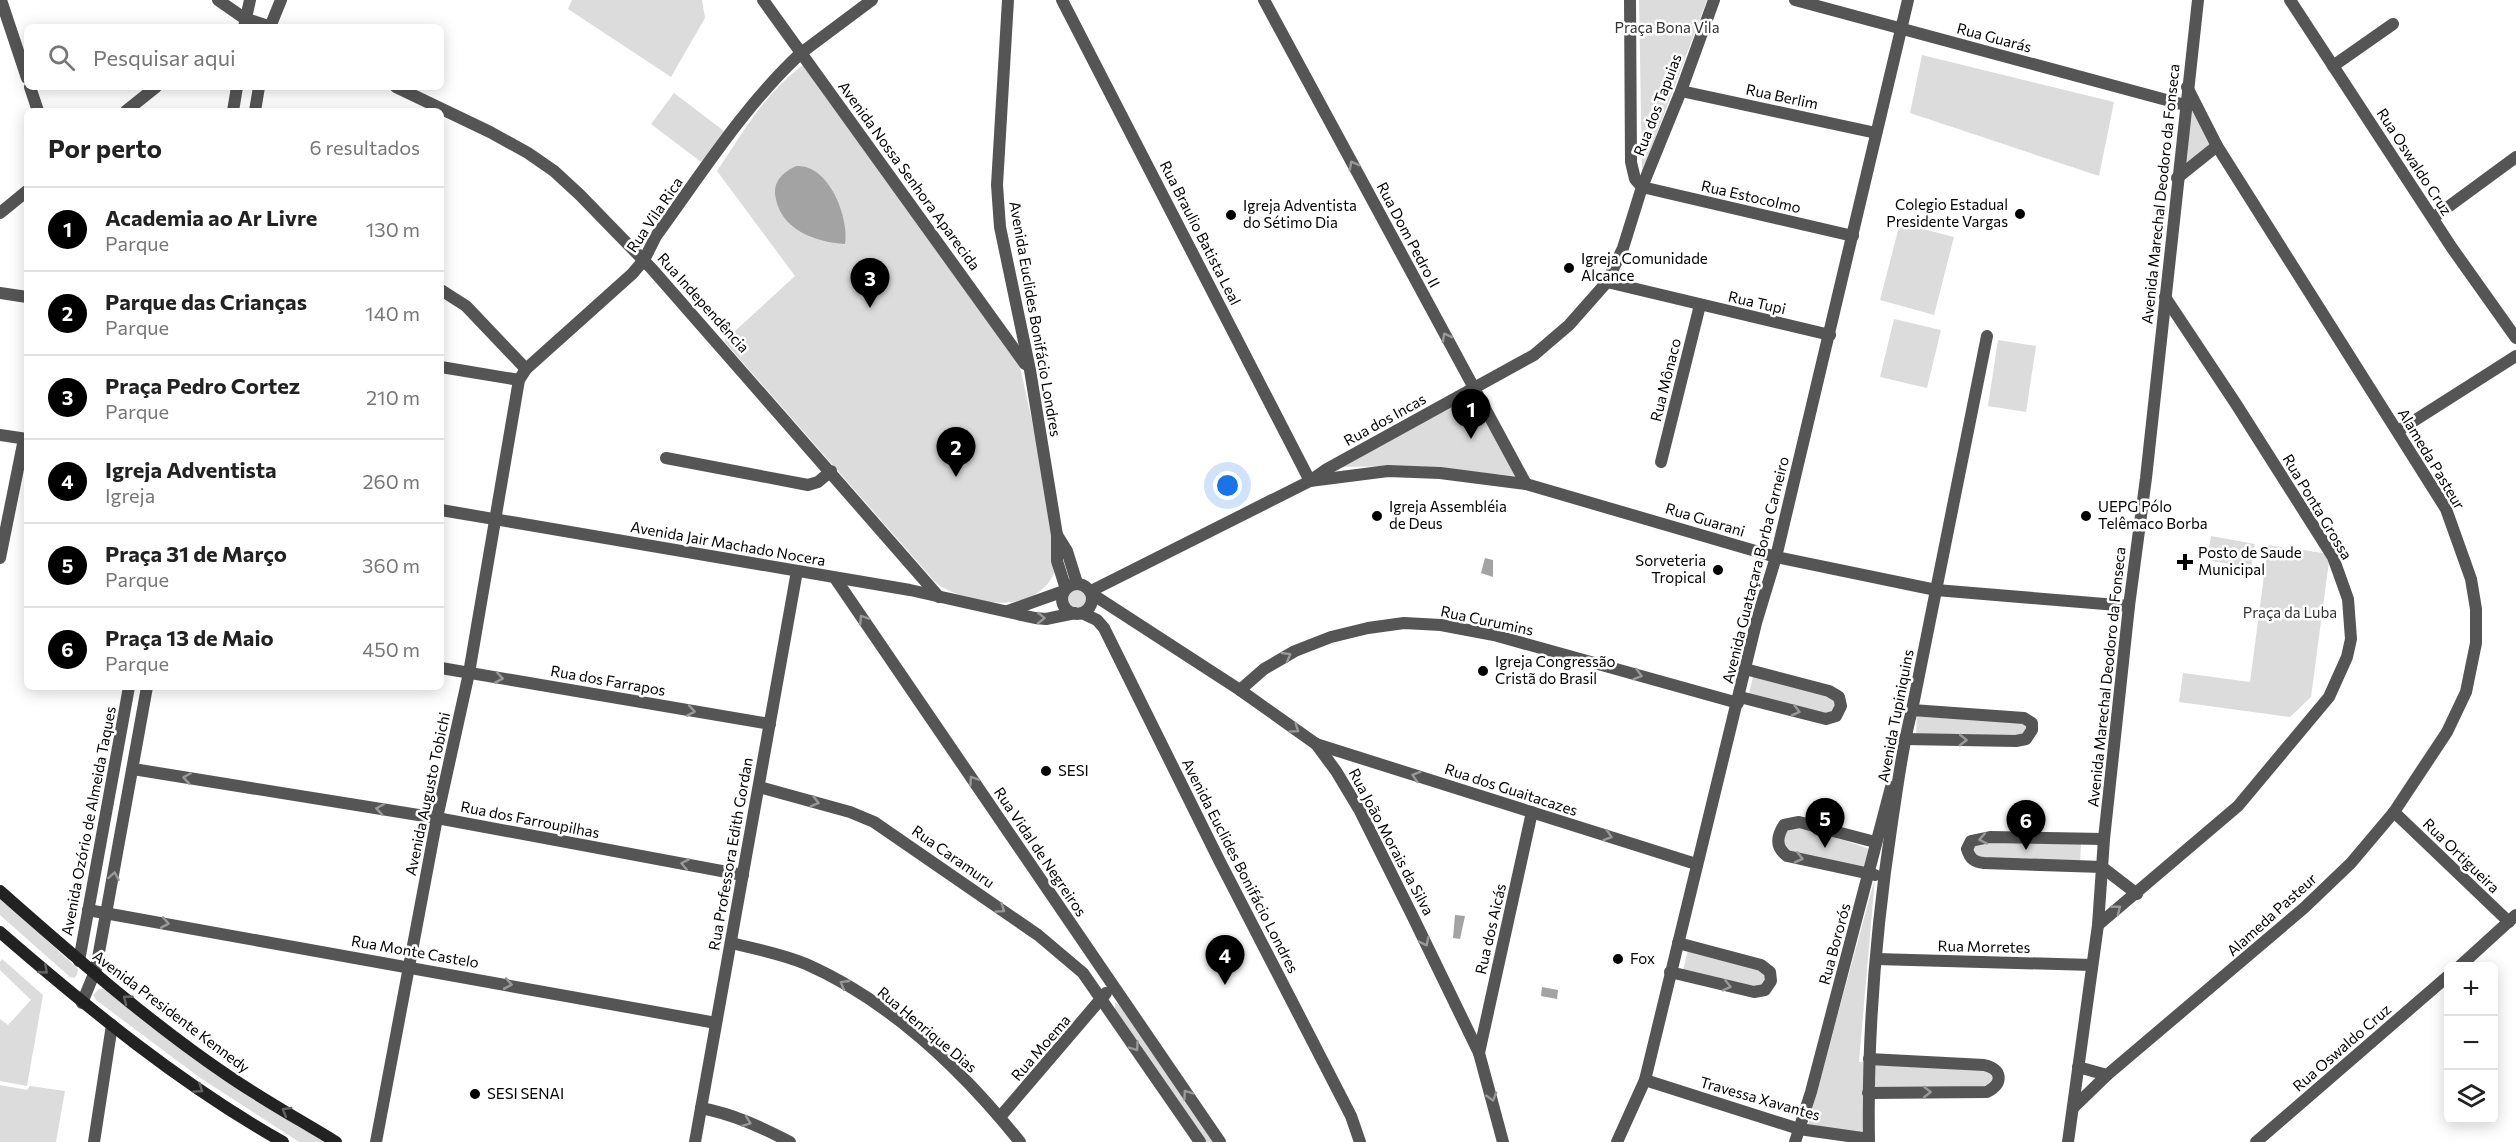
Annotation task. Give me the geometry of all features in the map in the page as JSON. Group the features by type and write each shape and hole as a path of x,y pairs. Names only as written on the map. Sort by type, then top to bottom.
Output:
{"main road":[{"name":"Avenida Presidente Kennedy","path":"0,891 95,974 228,1076 336,1142"},
{"path":"0,932 82,1003 183,1078 251,1124 283,1142"}],"street":[{"path":"1,0 24,69"},
{"path":"218,0 244,23 250,0"},
{"path":"271,24 281,0"},
{"name":"Avenida Nossa Senhora Aparecida","path":"763,0 1030,370"},
{"name":"Rua Vila Rica","path":"519,380 526,369 610,295 644,260 656,236 750,106 778,74 801,53 872,0"},
{"name":"Avenida Euclides Bonifácio Londres","path":"1008,0 997,185 1000,227 1030,370 1057,535 1067,552 1069,588"},
{"name":"Rua Braulio Batista Leal","path":"1062,0 1310,481"},
{"name":"Rua Dom Pedro II","path":"1264,0 1526,484"},
{"path":"1630,0 1631,162 1635,179 1642,187"},
{"name":"Rua dos Tapuias","path":"1642,187 1714,0"},
{"name":"Rua Guarás","path":"1796,0 2185,105"},
{"name":"Avenida Guataçara Borba Carneiro","path":"1617,1142 1645,1080 1696,864 1776,557 1908,0"},
{"name":"Avenida Marechal Deodoro da Fonseca","path":"2068,1142 2098,925 2104,839 2129,606 2146,478 2198,0"},
{"name":"Rua Oswaldo Cruz","path":"2290,0 2433,218 2516,338"},
{"path":"2333,66 2393,24"},
{"name":"Alameda Pasteur","path":"2073,1108 2108,1075 2304,908 2351,863 2394,812 2447,732 2466,692 2476,644 2476,609 2471,579 2446,509 2217,146 2187,87"},
{"path":"31,90 37,108"},
{"path":"130,108 152,90"},
{"path":"234,108 236,90"},
{"path":"256,108 258,90"},
{"name":"Rua Independência","path":"402,90 440,108"},
{"name":"Rua Berlim","path":"1681,90 1876,133"},
{"name":"Rua Independência","path":"444,110 490,132 554,171 644,260 939,597"},
{"path":"2177,178 2217,146"},
{"path":"2433,218 2516,157"},
{"name":"Rua dos Incas","path":"1091,593 1310,481 1327,469 1534,355 1569,325 1607,282 1623,248 1642,187"},
{"name":"Rua Estocolmo","path":"1642,187 1853,236"},
{"path":"0,213 24,193"},
{"name":"Rua Tupi","path":"1607,282 1830,335"},
{"path":"444,292 466,306 526,369"},
{"path":"0,293 24,297"},
{"name":"Rua Ponta Grossa","path":"2098,925 2238,806 2329,697 2347,657 2351,639 2348,599 2333,557 2165,297"},
{"name":"Rua Mônaco","path":"1661,462 1700,305"},
{"name":"Avenida Tupiniquins","path":"1869,1141 1869,1059 1876,959 1884,874 1901,753 1912,710 1988,336"},
{"path":"2398,431 2516,356"},
{"path":"444,368 519,380"},
{"name":"Avenida Augusto Tobichi","path":"376,1142 437,818 469,673 519,380"},
{"path":"0,435 24,439"},
{"path":"0,558 24,448"},
{"path":"666,458 808,486 818,482 831,471"},
{"name":"Rua Guarani","path":"1310,481 1388,471 1440,473 1526,484 1776,557 1936,590 2129,606"},
{"name":"Avenida Jair Machado Nocera","path":"444,510 797,571 939,597 1024,616 1046,619 1079,613"},
{"name":"Rua Professora Edith Gordan","path":"695,1142 797,571"},
{"name":"Rua Vidal de Negreiros","path":"835,578 1220,1142"},
{"path":"1008,611 1069,588 1082,584 1091,593 1091,606 1079,613 1065,607 1063,599 1069,588"},
{"name":"Rua João Morais da Silva","path":"1091,593 1240,690 1316,744 1336,771 1360,811 1479,1053 1503,1142"},
{"name":"Avenida Euclides Bonifácio Londres","path":"1079,613 1097,620 1104,628 1219,860 1351,1116 1360,1142"},
{"name":"Rua Curumins","path":"1240,690 1264,669 1295,651 1331,637 1368,628 1404,623 1441,625 1494,636 1739,700 1826,719 1836,716 1840,706 1839,697 1829,691 1745,669"},
{"name":"Rua dos Farrapos","path":"444,669 770,724"},
{"name":"Avenida Ozório de Almeida Taques","path":"79,961 128,690"},
{"path":"82,1003 95,974 108,913 147,690"},
{"path":"1904,739 2016,741 2026,739 2032,730 2032,723 2024,718 1912,710"},
{"name":"Rua dos Guaitacazes","path":"1316,744 1696,864"},
{"name":"Rua Bororós","path":"1795,1142 1901,753"},
{"name":"Rua dos Farroupilhas","path":"134,769 437,818 743,875"},
{"name":"Rua Caramuru","path":"759,787 850,812 874,822 1038,935 1083,973 1102,998"},
{"name":"Rua dos Aicás","path":"1479,1053 1532,812"},
{"name":"Rua Ortigueira","path":"2394,812 2512,918"},
{"path":"1875,842 1800,822 1784,825 1777,843 1780,851 1787,856 1869,875 1884,874"},
{"path":"2104,839 1990,837 1971,841 1967,849 1969,857 1975,862 2102,867 2137,894"},
{"name":"Rua Monte Castelo","path":"88,910 716,1023"},
{"path":"2464,962 2512,918"},
{"name":"Rua Henrique Dias","path":"730,943 763,950 804,964 846,985 889,1014 930,1048 1000,1117 1020,1142"},
{"path":"1670,972 1754,992 1765,990 1771,981 1770,972 1761,964 1678,943"},
{"name":"Rua Morretes","path":"1876,959 2092,965"},
{"name":"Rua Oswaldo Cruz","path":"2256,1142 2444,979"},
{"name":"Rua Moema","path":"1000,1117 1112,985"},
{"path":"1102,998 1200,1142"},
{"path":"94,1142 112,1025"},
{"path":"1868,1093 1987,1092 1996,1085 1998,1079 1998,1073 1994,1067 1984,1065 1869,1059"},
{"path":"2078,1067 2108,1075"},
{"name":"Travessa Xavantes","path":"1645,1080 1799,1129 1869,1141"},
{"path":"701,1108 723,1112 790,1142"}],"green space":[{"path":"572,0 702,0 705,18 671,77 568,9"},
{"name":"Praça Bona Vila","path":"1639,0 1707,0 1642,173"},
{"path":"1922,55 2114,102 2099,176 1910,113"},
{"path":"803,65 1019,362 1045,481 1056,568 1048,584 1035,594 1003,603 985,602 951,592 937,584 724,341 795,276 717,171 766,101 789,76"},
{"path":"674,93 724,131 701,162 651,124"},
{"path":"2191,101 2211,143 2181,170"},
{"path":"1900,223 1954,237 1934,315 1880,300"},
{"path":"1894,319 1941,330 1927,388 1880,377"},
{"path":"1998,340 2036,346 2026,412 1988,406"},
{"path":"1475,394 1515,476 1413,466 1337,467"},
{"path":"2211,536 2255,544 2251,568 2212,561 2209,548"},
{"name":"Praça da Luba","path":"2268,545 2330,554 2311,697 2290,717 2179,702 2183,673 2250,682"},
{"path":"1078,586 1083,587 1089,593 1089,603 1083,609 1078,610 1073,609 1067,603 1066,598 1067,593 1073,587"},
{"path":"1754,672 1838,698 1834,715 1748,698"},
{"path":"1917,715 2021,721 2030,728 2023,736 1916,734"},
{"path":"1795,824 1870,849 1865,872 1787,852 1782,846 1782,833"},
{"path":"1975,843 2081,843 2080,865 1974,859 1972,847"},
{"path":"1875,878 1859,1062 1992,1068 1995,1080 1985,1090 1862,1091 1863,1137 1807,1128"},
{"path":"0,897 78,969 74,978 70,977 0,915"},
{"path":"1689,946 1768,971 1764,989 1682,974"},
{"path":"2,959 43,995 27,1086 0,1081 0,1019 8,1025 31,1000 0,970"},
{"path":"99,989 107,989 330,1142 299,1142 199,1077 96,1000 93,995"},
{"path":"1115,1003 1122,1006 1218,1142 1202,1142 1115,1011"},
{"path":"0,1085 27,1090 30,1086 65,1091 56,1142 0,1142"}],"shaded area":[{"path":"796,166 808,168 818,174 834,194 844,220 845,244 810,237 791,225 783,216 775,194 776,185 784,174"},
{"path":"1485,558 1493,560 1493,577 1481,573"},
{"path":"1455,915 1465,916 1460,939 1453,938"},
{"path":"1542,987 1558,990 1557,999 1541,996"}],"place":[{"name":"Colegio Estadual Presidente Vargas","path":"2020,214"},
{"name":"Igreja Adventista do Sétimo Dia","path":"1231,215"},
{"name":"Igreja Comunidade Alcance","path":"1569,268"},
{"name":"Praça Pedro Cortez","path":"870,308"},
{"name":"Academia ao Ar Livre","path":"1471,439"},
{"name":"Parque das Crianças","path":"956,477"},
{"name":"Igreja Assembléia de Deus","path":"1377,516"},
{"name":"UEPG Pólo Telêmaco Borba","path":"2086,516"},
{"name":"Posto de Saude Municipal","path":"2185,562"},
{"name":"Sorveteria Tropical","path":"1718,570"},
{"name":"Igreja Congressão Cristã do Brasil","path":"1483,671"},
{"name":"SESI","path":"1046,771"},
{"name":"Praça 31 de Março","path":"1825,848"},
{"name":"Praça 13 de Maio","path":"2026,850"},
{"name":"Fox","path":"1618,959"},
{"name":"Igreja Adventista","path":"1225,985"},
{"name":"SESI SENAI","path":"475,1094"}]}
